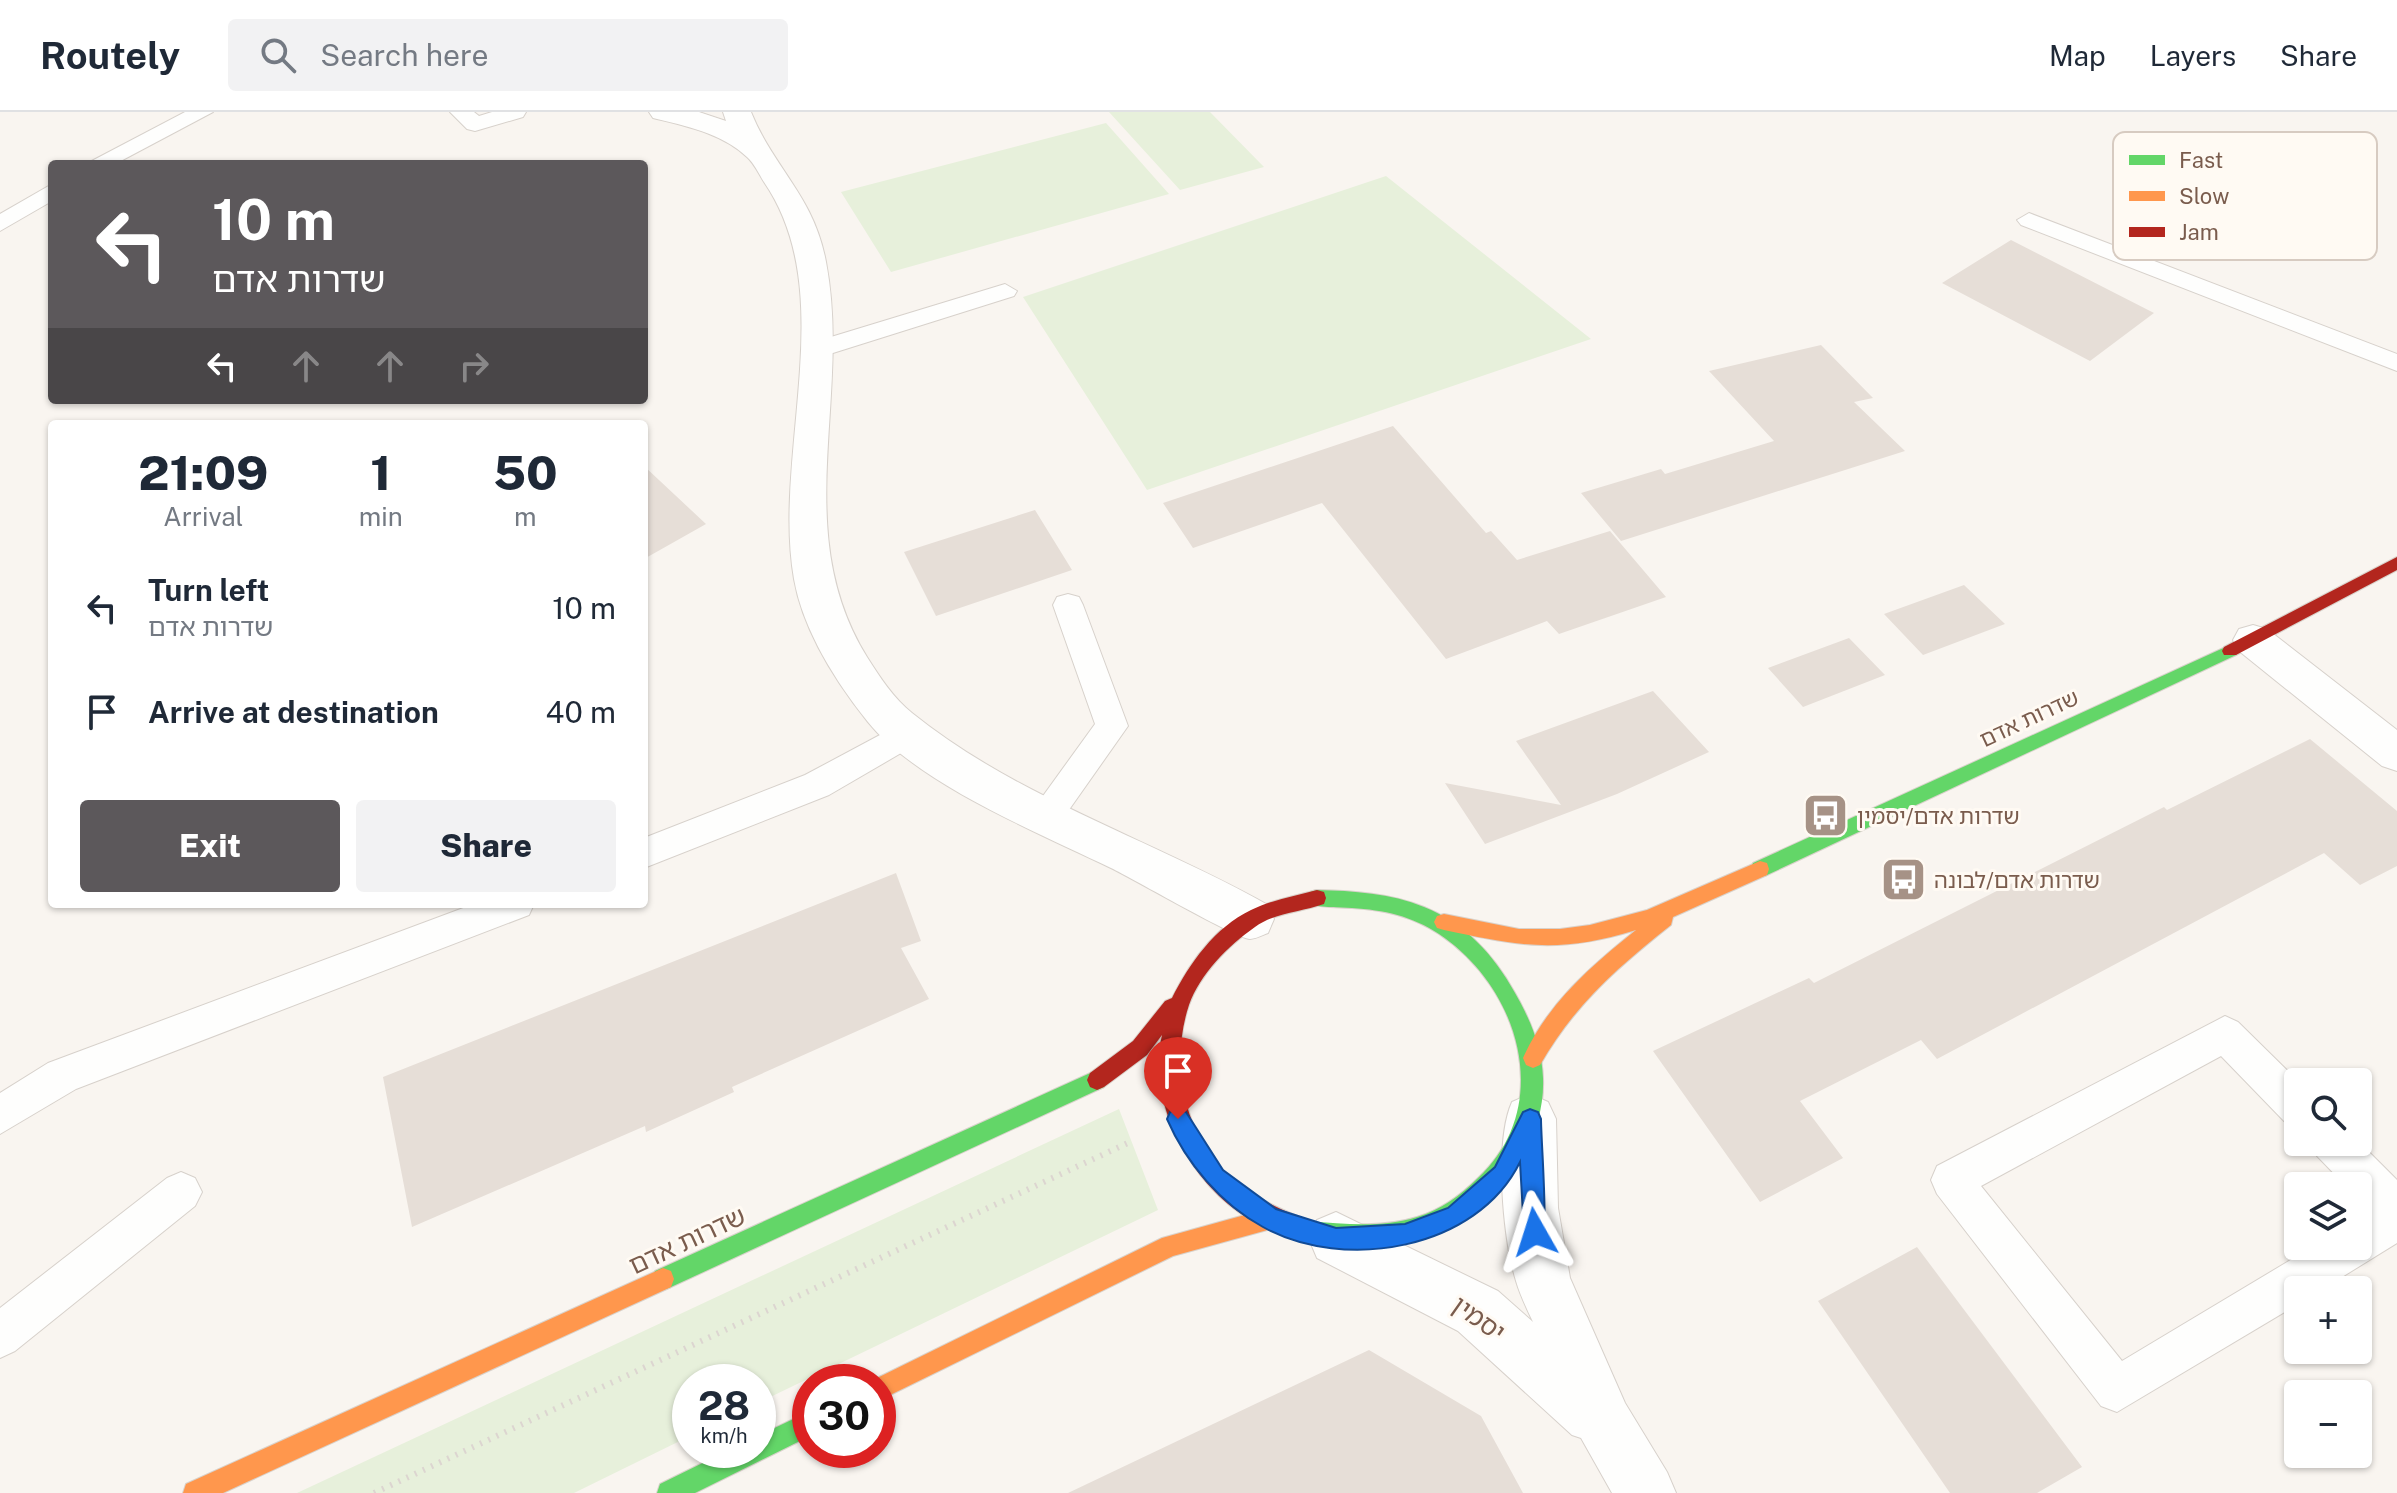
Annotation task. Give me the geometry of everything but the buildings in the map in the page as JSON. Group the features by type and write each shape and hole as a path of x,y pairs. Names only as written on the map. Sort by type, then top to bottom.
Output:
{"street":[{"path":"663,112 710,123 756,150"},
{"path":"737,112 756,150 792,202 806,240 815,288 817,350 804,499 808,559 819,605 848,662 894,724 979,783 1196,885 1251,919"},
{"name":"שדרות אדם","path":"195,1493 1100,1079 1140,1048 1176,1002 1206,954 1251,919 1317,898 1376,900 1434,920 1529,938 1588,934 1677,908 2253,640 2397,563"},
{"path":"2253,640 2397,754"},
{"name":"שדרות אדם","path":"1533,1058 1555,1017 1581,987 1677,908"},
{"name":"שדרות אדם","path":"1176,1002 1165,1059 1178,1119 1215,1177 1270,1219 1336,1239 1405,1235 1455,1216 1503,1174 1530,1119 1533,1058 1517,1005 1482,956 1434,920"},
{"name":"יסמין","path":"1530,1119 1531,1208 1543,1280 1604,1424 1646,1493"},
{"path":"896,1380 1170,1246 1270,1219"},
{"name":"יסמין","path":"1336,1239 1478,1311 1604,1424"},
{"path":"669,1493 719,1468"}],"lane":[{"path":"105,160 202,112"},
{"path":"461,112 475,124 515,112"},
{"path":"0,224 48,194"},
{"path":"2029,220 2113,253"},
{"path":"2132,260 2397,363"},
{"path":"817,350 1005,291"},
{"path":"1047,814 1112,726 1068,605"},
{"path":"648,851 817,785 908,733"},
{"path":"0,1115 62,1076 505,908"},
{"path":"2284,1094 2225,1034 1951,1180 2117,1390 2331,1260"},
{"path":"2345,1156 2397,1209"},
{"path":"0,1336 181,1192"},
{"path":"2372,1235 2397,1220"}],"path":[{"path":"374,1493 1178,1119"}],"green space":[{"path":"1109,112 1210,112 1264,167 1180,190"},
{"path":"1106,123 1169,194 891,272 841,192"},
{"path":"1386,176 1591,339 1147,490 1023,297"},
{"path":"1119,1109 1158,1210 839,1364 792,1364 792,1387 776,1394 776,1364 672,1364 672,1445 574,1493 297,1493"}],"traffic: fast":[{"path":"1760,869 2230,651"},
{"path":"1309,1232 1368,1238 1421,1228 1467,1204 1502,1170 1525,1128 1533,1079 1524,1027 1494,974 1467,944 1445,927 1408,909 1374,902 1317,898"},
{"path":"663,1279 1097,1080"},
{"path":"776,1440 792,1432"},
{"path":"669,1493 719,1468"}],"traffic: slow":[{"path":"1444,922 1530,938 1590,934 1677,907 1760,869"},
{"path":"1533,1058 1560,1014 1590,981 1664,919"},
{"path":"896,1380 1170,1246 1270,1219"},
{"path":"195,1493 663,1279"}],"traffic: jam":[{"path":"2230,651 2397,563"},
{"path":"1309,1232 1258,1212 1218,1180 1189,1141 1173,1096 1169,1048 1180,1001 1206,958 1248,921 1273,910 1317,898"},
{"path":"1097,1080 1140,1048 1172,1007"}],"place":[{"name":"שדרות אדם/יסמין","path":"1826,816"},
{"name":"שדרות אדם/לבונה","path":"1903,880"}],"route":[{"path":"1178,1119 1215,1177 1270,1219 1336,1239 1405,1235 1455,1216 1503,1174 1530,1119 1531,1208 1535,1232"}]}
